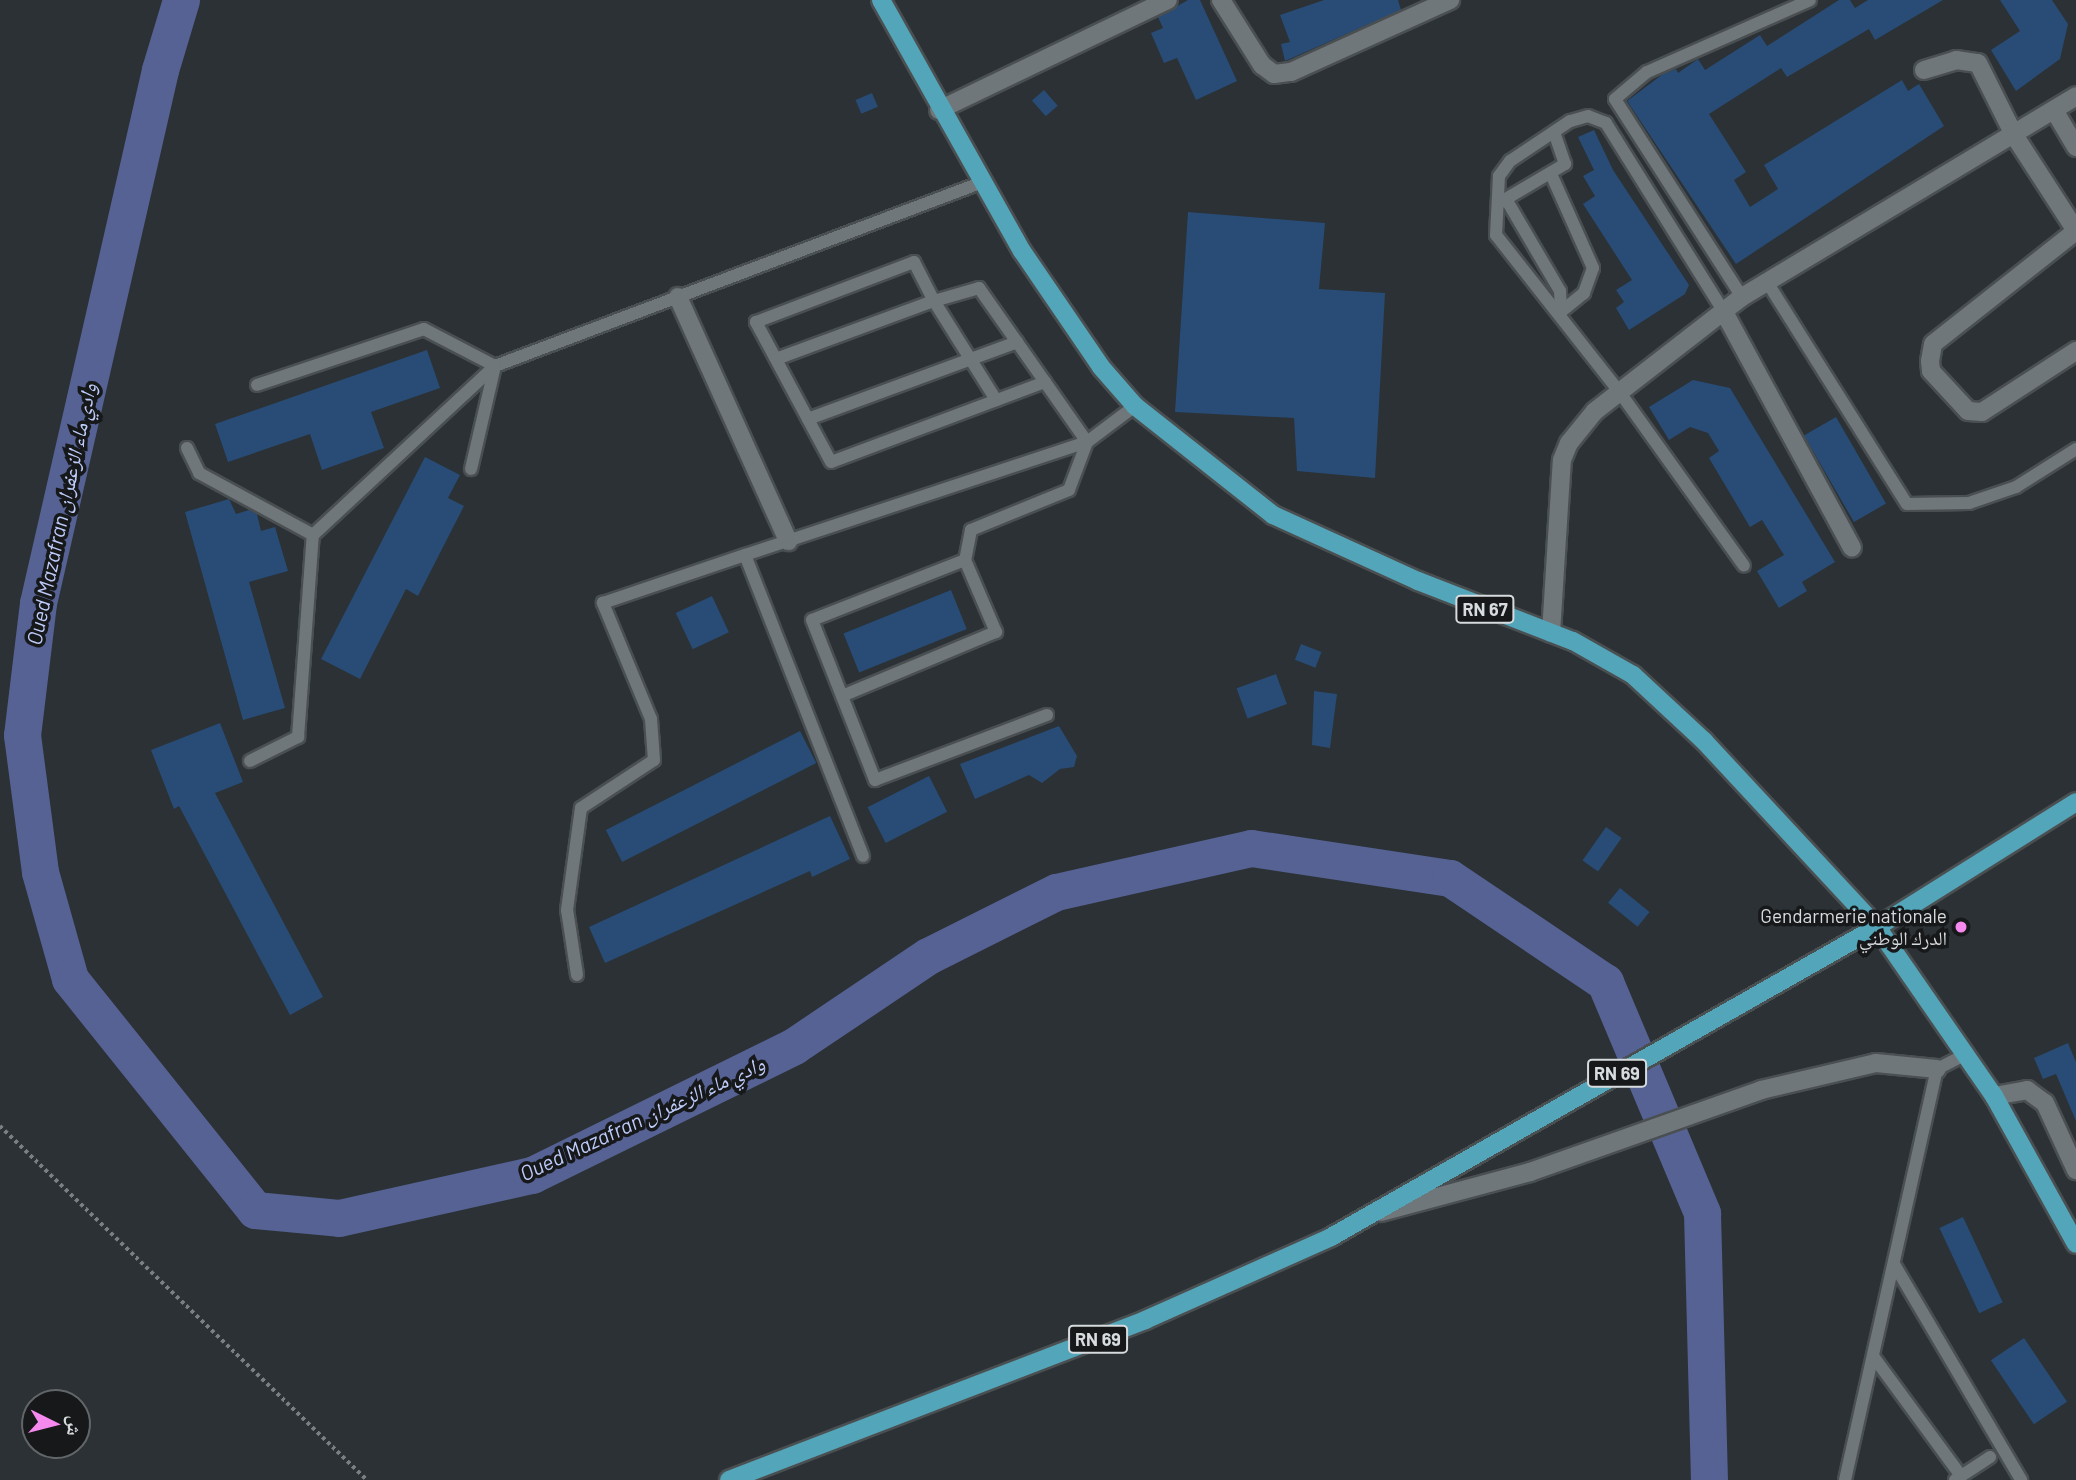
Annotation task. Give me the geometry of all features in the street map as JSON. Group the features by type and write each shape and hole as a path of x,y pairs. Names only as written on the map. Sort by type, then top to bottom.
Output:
{"main road":[{"name":"RN 67","path":"881,0 980,183 1101,367 1135,406 1273,515 1418,581 1551,633 1633,675 1704,741 1877,927 1994,1097 2076,1244"},
{"name":"RN 69","path":"729,1480 1145,1320 1331,1237 1781,979 1877,927 2076,802"}],"street":[{"path":"939,110 1168,0"},
{"path":"1221,0 1262,65 1274,74 1291,72 1450,0"},
{"path":"1924,70 1956,60 1978,63 2014,135 2076,231 1933,344 1931,371 1968,411 1982,412 2076,351"},
{"path":"1551,633 1562,460 1578,429 1742,297 2076,96"},
{"path":"2054,110 2076,147"},
{"path":"678,297 788,541"},
{"path":"1724,312 1852,548"},
{"path":"1368,1216 1530,1172 1761,1090 1876,1063 1937,1069"},
{"path":"1994,1097 2027,1090 2045,1103 2076,1170"}],"lane":[{"path":"1742,297 1615,99 1647,72 1810,0"},
{"path":"1724,312 1606,123 1588,116 1554,132 1510,161 1499,176 1501,202 1496,235 1561,313 1744,566"},
{"path":"1501,202 1565,164 1554,132"},
{"path":"1552,174 1593,268 1584,293 1561,313"},
{"path":"250,761 298,737 313,535 495,366 980,183"},
{"path":"1501,202 1560,291 1561,313"},
{"path":"996,400 934,301 914,262 756,323 831,462 1045,382"},
{"path":"1767,282 1907,504 1969,503 2016,487 2076,449"},
{"path":"776,359 934,301 979,288 1087,442"},
{"path":"257,385 424,329 495,366"},
{"path":"808,419 1017,342"},
{"path":"471,469 495,366"},
{"path":"577,975 568,910 581,808 654,761 650,719 603,603 1087,442 1135,406"},
{"path":"842,696 996,632 965,560 971,530 1069,489 1087,442"},
{"path":"187,448 199,473 313,535"},
{"path":"745,555 863,856"},
{"path":"965,560 812,620 875,780 1047,715"},
{"path":"1846,1480 1937,1069 1965,1055"},
{"path":"1894,1264 2021,1480"},
{"path":"1873,1356 1958,1478 1990,1457"}],"path":[{"path":"0,1126 367,1480"}],"building":[{"path":"1188,0 1200,0 1237,81 1196,100 1177,58 1164,63 1151,33 1163,28 1158,17"},
{"path":"1324,0 1398,0 1401,10 1285,61 1281,44 1290,42 1280,15"},
{"path":"1839,0 1850,0 1855,8 1868,0 1943,0 1875,40 1869,29 1787,77 1781,68 1709,114 1746,172 1734,180 1750,207 1778,189 1764,165 1902,80 1908,91 1919,84 1944,126 1736,264 1627,101 1663,74 1676,69 1678,73 1698,59 1705,70 1760,35 1767,46"},
{"path":"2000,0 2052,0 2068,24 2060,59 2016,91 1991,50 2020,31"},
{"path":"1044,90 1058,106 1046,116 1032,100"},
{"path":"872,93 878,107 861,114 855,100"},
{"path":"1594,130 1613,170 1689,285 1685,294 1629,330 1616,308 1624,302 1616,290 1632,280 1583,204 1595,196 1583,176 1594,170 1578,137"},
{"path":"1188,212 1325,223 1319,289 1385,293 1375,478 1297,471 1294,418 1175,412"},
{"path":"427,350 440,388 371,412 384,448 322,470 310,434 228,462 215,424"},
{"path":"1693,380 1730,388 1835,562 1802,582 1807,591 1779,608 1757,571 1784,555 1762,520 1750,527 1709,458 1719,451 1708,433 1690,427 1669,440 1649,407"},
{"path":"1836,417 1886,504 1854,522 1804,436"},
{"path":"425,457 460,475 448,498 464,506 418,596 406,589 360,679 321,659"},
{"path":"229,499 236,514 249,510 257,514 261,531 275,527 288,571 249,582 285,708 243,720 185,512"},
{"path":"951,590 967,629 859,672 843,633"},
{"path":"712,596 729,632 693,649 676,613"},
{"path":"1301,644 1322,652 1315,668 1295,660"},
{"path":"1276,674 1287,704 1247,718 1237,688"},
{"path":"1314,691 1337,694 1330,748 1312,745"},
{"path":"220,723 243,782 215,793 323,997 290,1015 179,806 174,809 151,750"},
{"path":"1059,726 1077,756 1074,767 1060,769 1042,783 1029,775 975,799 960,764"},
{"path":"800,731 816,763 622,862 606,830"},
{"path":"929,776 947,812 886,843 868,807"},
{"path":"830,816 850,859 812,877 810,871 605,963 589,927"},
{"path":"1606,827 1622,838 1598,871 1582,861"},
{"path":"1620,888 1650,912 1638,927 1608,903"},
{"path":"2068,1043 2076,1062 2076,1121 2056,1074 2043,1079 2034,1058"},
{"path":"1963,1217 2003,1302 1979,1313 1939,1228"},
{"path":"2024,1338 2067,1402 2034,1424 1991,1360"}],"waterway":[{"name":"Oued Mazafran وادي ماء الزعفران","path":"181,0 160,70 38,603 22,735 40,872 70,979 255,1210 339,1218 532,1175 794,1046 928,956 1056,892 1251,848 1450,878 1605,982 1702,1213 1709,1480"}],"place":[{"name":"Gendarmerie nationale الدرك الوطني","path":"1961,927"}]}
